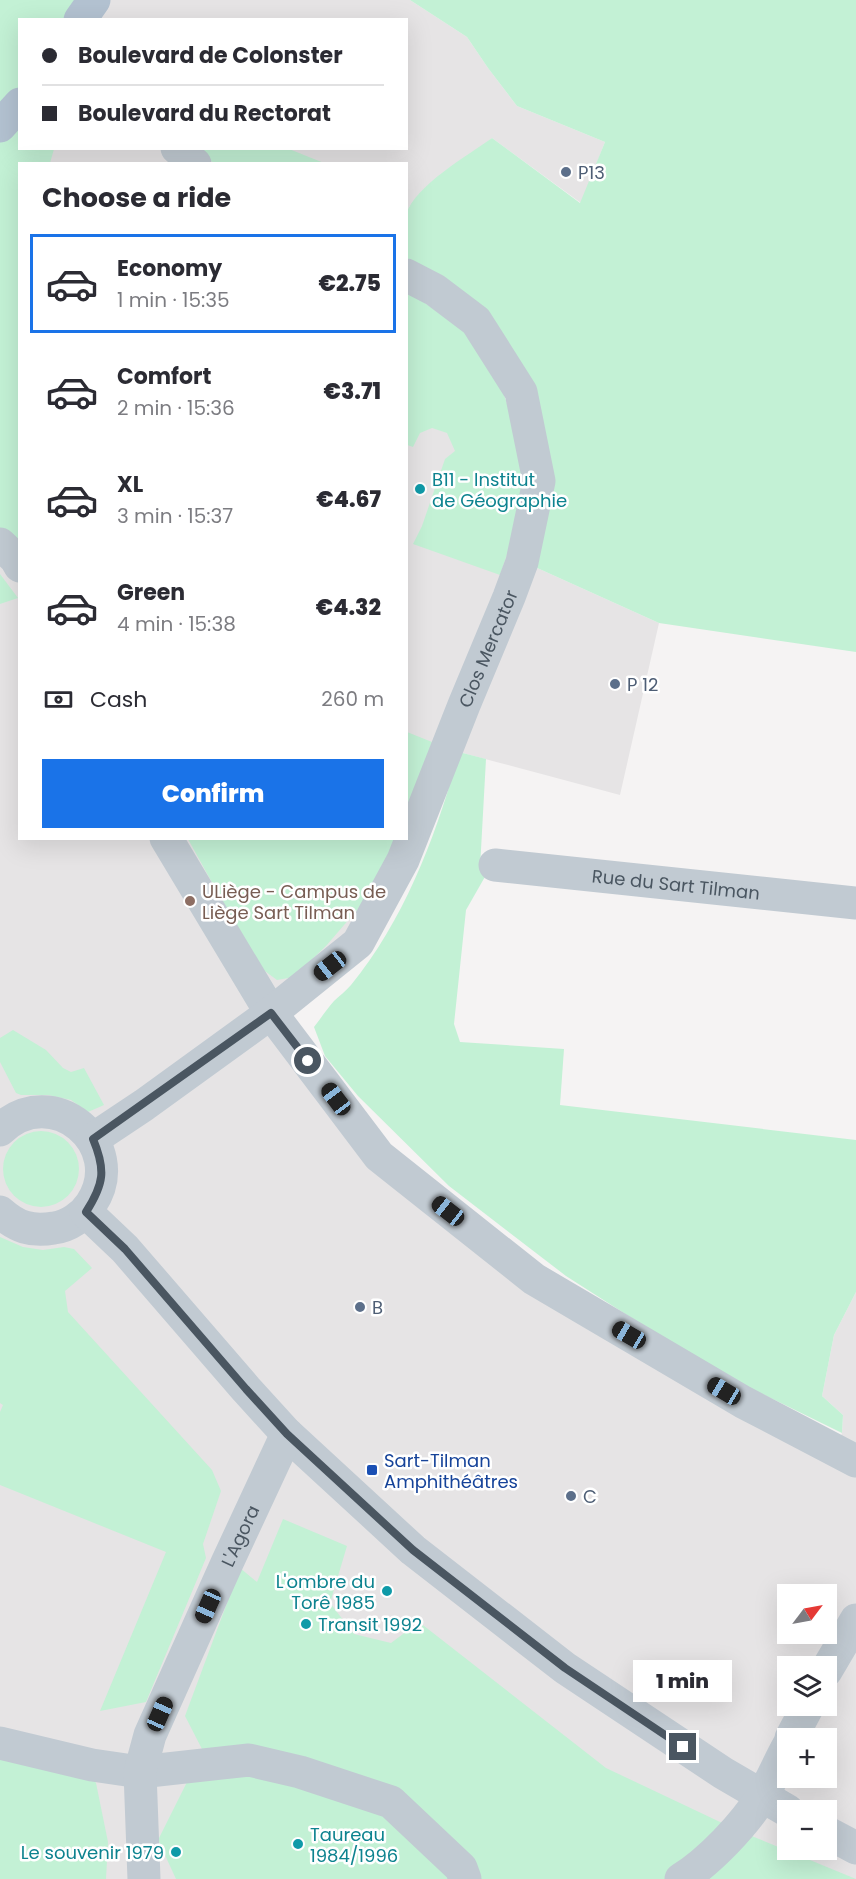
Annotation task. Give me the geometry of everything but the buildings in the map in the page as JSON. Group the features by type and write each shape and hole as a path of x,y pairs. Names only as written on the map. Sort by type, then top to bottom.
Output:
{"main road":[{"path":"81,18 94,0"},
{"path":"0,126 18,106"}],"street":[{"path":"179,150 193,162"},
{"name":"Clos Mercator","path":"93,1139 271,1013 358,943 403,860 468,695 510,597 522,562 539,481 522,392 476,321 435,290 408,275"},
{"path":"0,544 18,562"},
{"path":"167,840 271,1013 379,1156 534,1279 742,1402 856,1461"},
{"name":"Rue du Sart Tilman","path":"495,865 856,903"},
{"path":"0,1212 12,1223 38,1231 64,1227 86,1212 97,1196 102,1177 100,1157 93,1139 77,1122 55,1112 32,1112 3,1117"},
{"path":"86,1212 125,1249 287,1434 413,1550 565,1668 723,1773 775,1804"},
{"name":"L'Agora","path":"144,1879 140,1772 150,1735 287,1434"},
{"path":"835,1656 856,1620"},
{"path":"0,1743 73,1761 140,1772 249,1760 300,1773 391,1802 461,1868 465,1879"},
{"path":"681,1879 692,1873 736,1830 775,1804 779,1788"},
{"path":"837,1838 856,1848"}],"shaded area":[{"name":"ULiège - Campus de Liège Sart Tilman","path":"0,0 410,0 467,37 517,106 605,142 581,203 492,138 409,207 408,210 408,162 18,162 18,840 408,840 408,277 535,567 659,623 620,795 459,752 358,943 285,1002 379,1156 534,1279 835,1449 842,1433 843,1415 822,1396 834,1335 856,1292 856,1879 0,1879"}],"green space":[{"path":"0,0 94,0 89,18 18,18 18,150 54,150 50,162 18,162 18,545 0,528"},
{"path":"410,0 856,0 856,652 659,623 535,567 554,473 445,280 408,259 408,210 420,192 431,182 492,138 580,203 605,142 517,106 467,37"},
{"path":"194,150 292,150 322,162 212,162"},
{"path":"408,291 466,331 497,373 528,468 520,516 500,575 413,544 422,526 445,459 455,451 447,433 432,428 420,433 413,447 408,445"},
{"path":"0,574 18,598 0,604"},
{"path":"408,732 432,742 408,811"},
{"path":"459,752 486,759 480,868 486,875 466,910 454,1024 460,1042 564,1049 560,1105 856,1140 856,1292 834,1335 822,1396 843,1415 842,1433 750,1388 677,1347 566,1276 449,1186 358,1096 325,1056 314,1027 334,1001 351,985 370,959 403,904 429,844"},
{"path":"189,840 397,840 363,903 326,946 294,977 277,980 258,966"},
{"path":"13,1030 46,1050 63,1068 71,1072 84,1068 104,1105 88,1112 71,1100 48,1095 16,1093 0,1062 0,1038"},
{"path":"34,1131 48,1131 62,1137 73,1148 79,1162 76,1184 68,1196 48,1207 34,1207 20,1201 9,1190 3,1176 3,1162 9,1148 20,1137"},
{"path":"0,1237 23,1247 43,1250 64,1247 74,1249 92,1268 65,1291 68,1312 212,1470 221,1491 203,1544 206,1558 146,1702 100,1711 166,1552 0,1485 0,1412 3,1405 0,1403"},
{"path":"283,1519 347,1546 330,1603 354,1634 391,1643 419,1622 606,1768 777,1846 777,1860 810,1860 856,1879 467,1879 391,1800 203,1751 185,1716 240,1568 257,1582"},
{"path":"0,1749 87,1770 96,1783 108,1842 106,1879 0,1879"},
{"path":"245,1768 390,1803 464,1879 176,1879 158,1840 190,1776"}],"place":[{"name":"P13","path":"566,172"},
{"name":"B11 - Institut de Géographie","path":"420,489"},
{"name":"P 12","path":"615,684"},
{"name":"ULiège - Campus de Liège Sart Tilman","path":"190,901"},
{"name":"B","path":"360,1307"},
{"name":"Sart-Tilman Amphithéâtres","path":"372,1470"},
{"name":"C","path":"571,1496"},
{"name":"L'ombre du Torê 1985","path":"387,1591"},
{"name":"Transit 1992","path":"306,1624"},
{"name":"Taureau 1984/1996","path":"298,1844"},
{"name":"Le souvenir 1979","path":"176,1852"}],"route":[{"path":"308,1061 271,1013 93,1139 100,1157 102,1177 97,1196 86,1212 125,1249 287,1434 413,1550 565,1668 683,1747"}]}
